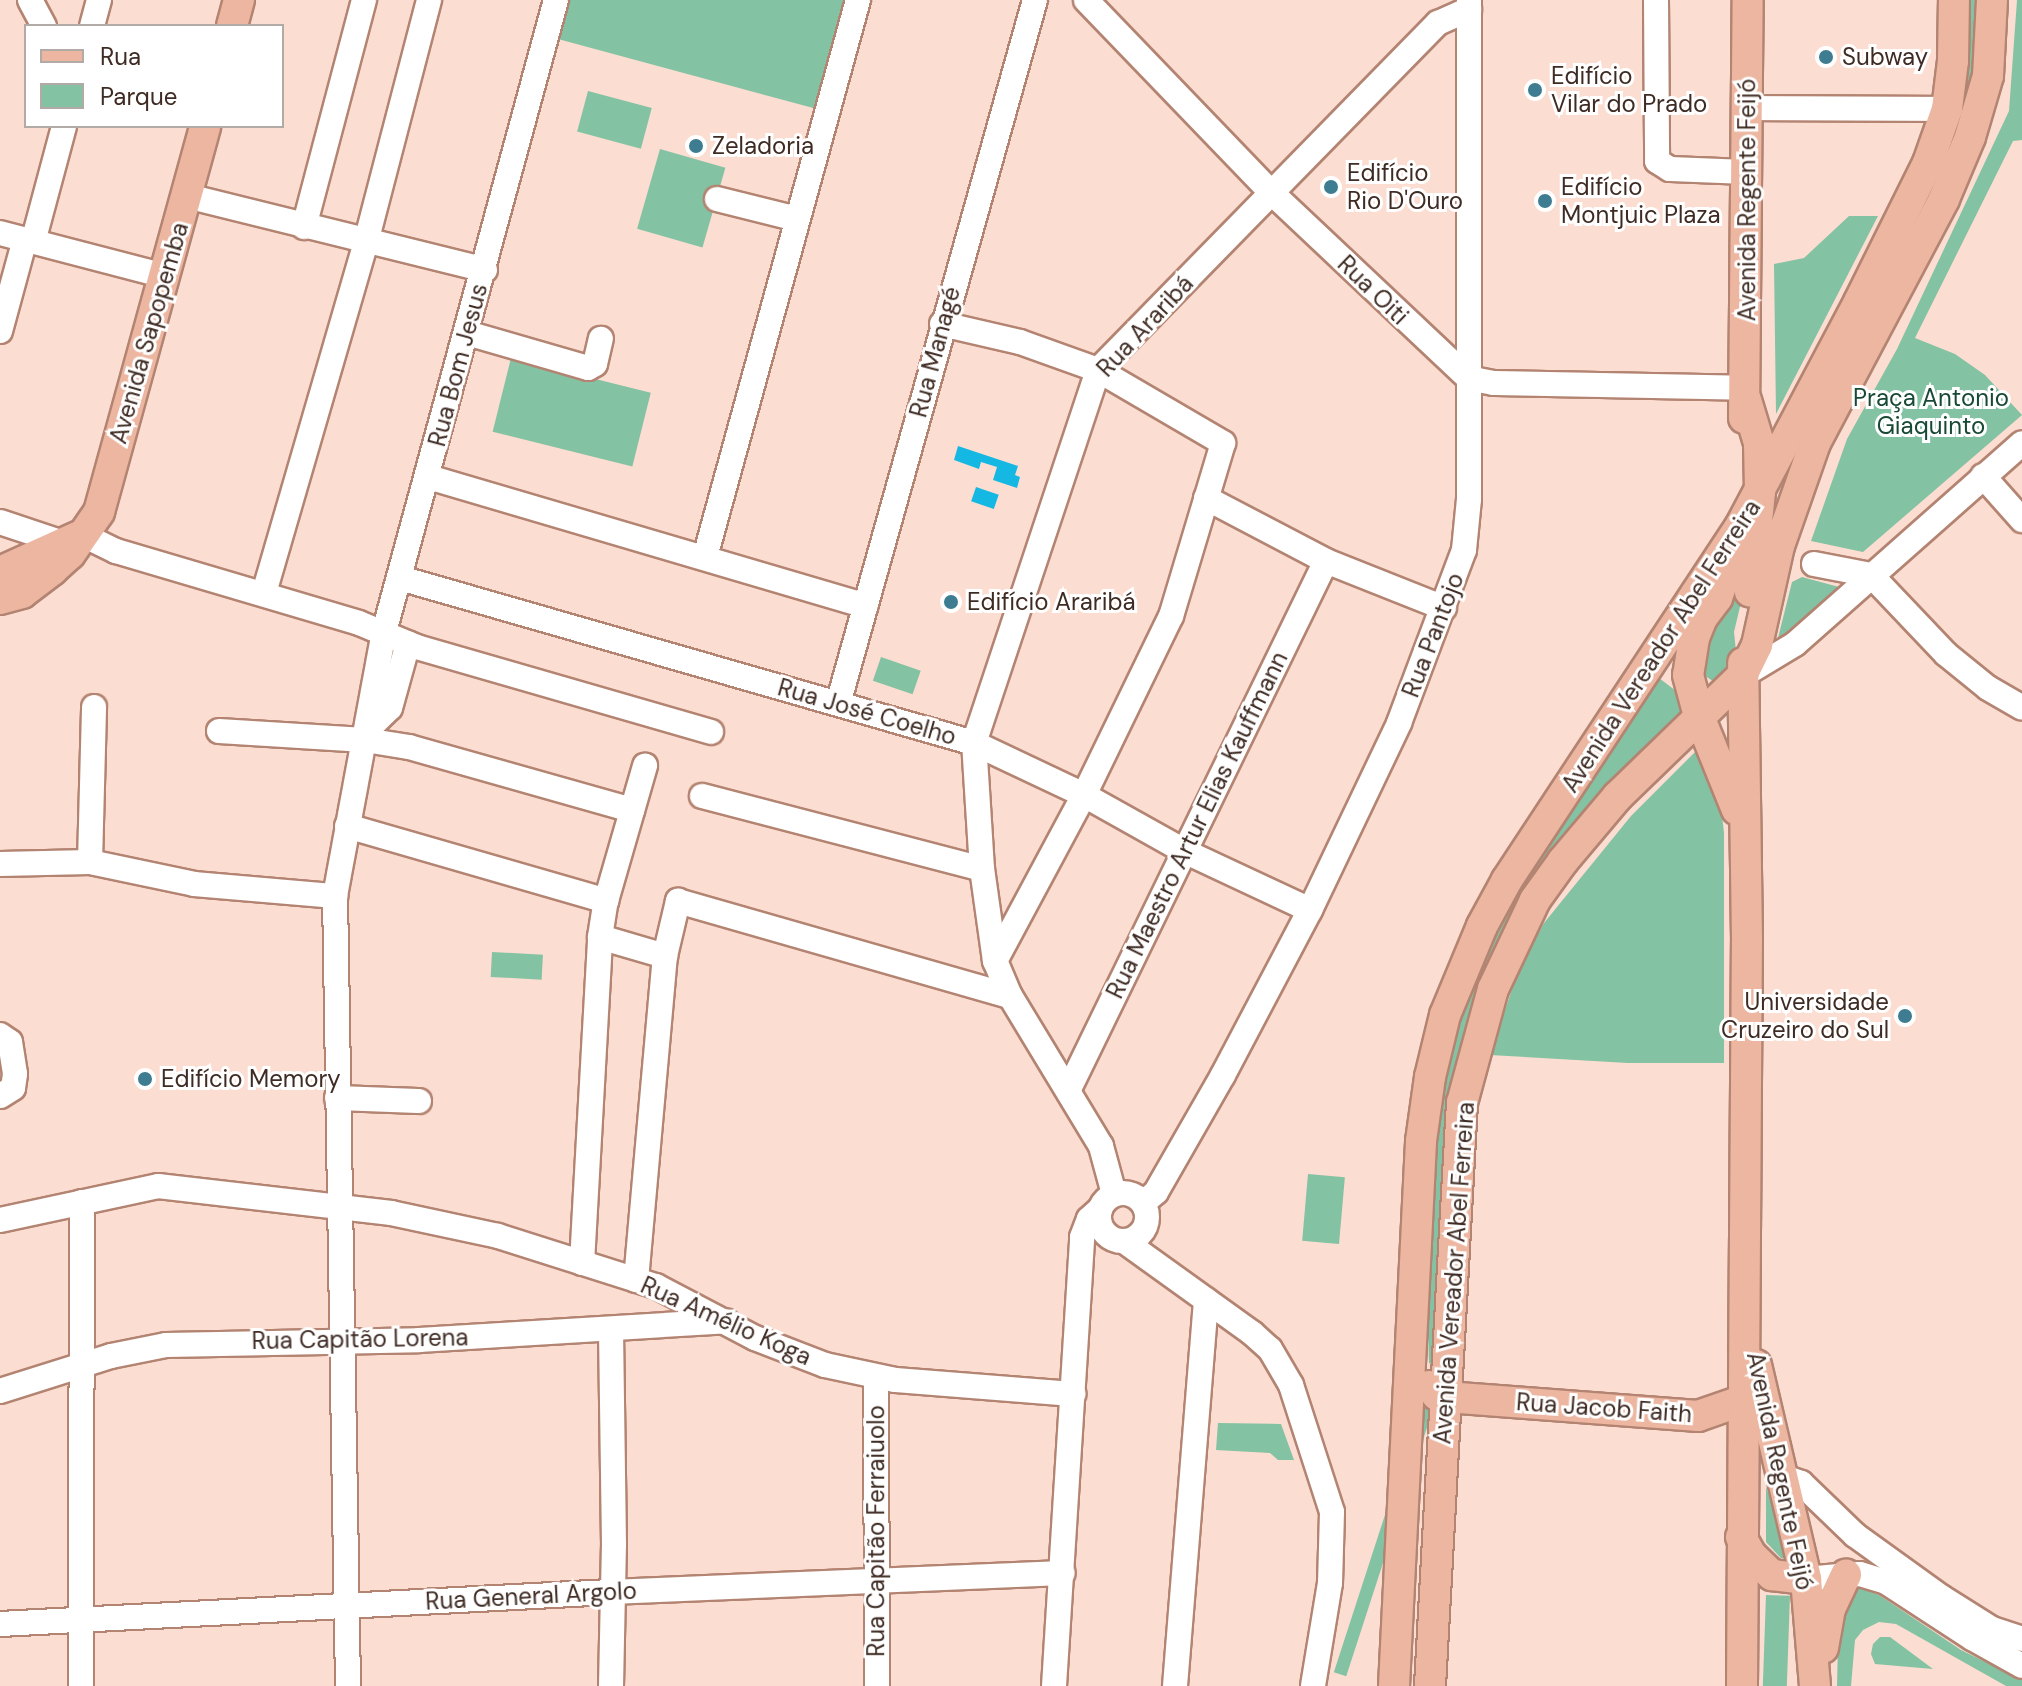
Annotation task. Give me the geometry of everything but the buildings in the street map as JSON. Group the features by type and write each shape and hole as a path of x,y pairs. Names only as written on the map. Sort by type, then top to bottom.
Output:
{"main road":[{"path":"233,24 239,0"},
{"name":"Avenida Regente Feijó","path":"1747,844 1727,778 1699,716 1688,675 1691,652 1702,618 1726,576 1741,525 1739,471 1746,394 1748,0"},
{"name":"Avenida Vereador Abel Ferreira","path":"1394,1686 1425,1109 1438,1041 1455,989 1482,926 1507,880 1760,492 1928,163 1947,109 1953,61 1954,0"},
{"name":"Avenida Vereador Abel Ferreira","path":"1430,1686 1462,1103 1493,989 1535,900 1563,861 1617,797 1742,676 1757,645 1779,546 1818,435 1944,199 1970,137 1988,76 1992,0"},
{"name":"Avenida Sapopemba","path":"10,581 71,544 96,520 204,128"},
{"name":"Avenida Regente Feijó","path":"1742,1686 1743,1450 1751,1400 1744,1304 1747,844 1742,676 1760,492 1759,443 1746,394"},
{"path":"1411,1353 1430,1390 1446,1397"},
{"name":"Rua Jacob Faith","path":"1446,1397 1698,1416 1751,1400"},
{"name":"Avenida Regente Feijó","path":"1751,1400 1784,1477 1806,1579 1816,1686"},
{"path":"1698,1416 1718,1427 1743,1450"},
{"path":"1742,1493 1764,1479 1784,1477"},
{"path":"1741,1537 1751,1555 1772,1575 1806,1579"},
{"path":"1816,1686 1830,1609 1846,1574"}],"street":[{"path":"30,0 43,24"},
{"path":"93,24 99,0"},
{"path":"304,227 364,0"},
{"path":"264,593 366,242 429,0"},
{"name":"Rua Bom Jesus","path":"348,1686 335,896 384,632 556,0"},
{"path":"705,557 858,0"},
{"name":"Rua Managé","path":"838,704 1035,0"},
{"name":"Rua Oiti","path":"1086,0 1273,194 1468,378"},
{"path":"1656,0 1657,161 1670,169 1747,172"},
{"name":"Rua Araribá","path":"974,743 1098,370 1438,23 1469,4"},
{"name":"Rua Pantojo","path":"1117,1221 1147,1217 1143,1203 1156,1192 1251,1025 1310,910 1388,750 1444,608 1468,530 1469,4"},
{"path":"1748,108 1947,109"},
{"path":"0,331 63,128"},
{"path":"187,196 485,270"},
{"path":"717,199 797,219"},
{"path":"0,233 165,276"},
{"path":"942,324 1020,342 1098,370 1222,441 1171,616 1084,795 995,961"},
{"path":"467,333 588,368 595,364 601,339"},
{"path":"1468,378 1494,383 1746,394"},
{"path":"1742,676 1778,657 2022,443"},
{"path":"1983,476 2022,520"},
{"path":"428,477 865,606"},
{"path":"1206,498 1326,561 1444,608"},
{"path":"0,522 71,544 116,551 264,593 384,632 408,643 711,732"},
{"name":"Rua Maestro Artur Elias Kauffmann","path":"1069,1089 1326,561"},
{"path":"1814,564 1871,575 1946,654 1988,688 2022,708"},
{"name":"Rua José Coelho","path":"400,578 974,743 1084,795 1184,851 1310,910"},
{"path":"0,614 10,581"},
{"name":"Rua Bom Jesus","path":"366,736 390,708 408,643"},
{"path":"90,862 94,707"},
{"path":"219,731 366,736 632,810"},
{"path":"974,743 982,869 995,961 1010,996 1101,1146 1117,1221 1170,1272 1252,1333 1281,1365 1304,1418 1332,1512 1330,1583 1313,1686"},
{"path":"582,1263 600,937 606,901 645,766"},
{"path":"702,796 982,869"},
{"path":"347,826 606,901"},
{"path":"0,864 90,862 194,884 335,896"},
{"path":"636,1280 665,956 678,901 1010,996"},
{"path":"600,937 665,956"},
{"path":"0,1035 10,1042 13,1052 6,1092"},
{"path":"337,1098 419,1101"},
{"name":"Rua Amélio Koga","path":"0,1220 158,1186 441,1221 636,1280 687,1299 786,1352 876,1377 1073,1394"},
{"path":"81,1686 82,1202"},
{"path":"1054,1686 1080,1260 1117,1221"},
{"path":"1175,1686 1206,1300"},
{"name":"Rua Capitão Lorena","path":"0,1391 143,1347 344,1341 726,1321"},
{"path":"611,1329 611,1686"},
{"name":"Rua Capitão Ferraiuolo","path":"876,1377 877,1686"},
{"path":"1784,1477 1801,1483 1855,1535 1941,1597 1992,1629 2022,1639"},
{"name":"Rua General Argolo","path":"0,1624 611,1592 1063,1573"},
{"path":"1806,1579 1860,1574 1886,1582 1972,1638 2022,1666"}],"green space":[{"path":"569,0 846,0 817,109 558,39"},
{"path":"1966,0 1975,0 1972,90 1945,177 1819,410 1936,174"},
{"name":"Praça Antonio Giaquinto","path":"2017,0 2022,0 2022,140 2013,141 1915,338 1955,354 1985,375 2022,415 1863,552 1811,541 1847,439 1897,349 2009,111"},
{"path":"588,91 652,108 641,149 577,132"},
{"path":"660,149 725,168 702,248 637,229"},
{"path":"1849,216 1878,216 1776,414 1774,264 1804,258"},
{"path":"511,358 651,393 632,467 493,432"},
{"path":"1752,556 1734,632 1736,651 1726,680 1714,682 1704,675 1701,658 1706,641 1738,589"},
{"path":"1802,577 1839,587 1777,642 1792,582"},
{"path":"881,657 921,671 913,694 873,681"},
{"path":"1659,678 1693,704 1476,1006 1435,1366 1429,1363 1427,1301 1434,1151 1442,1086 1457,1025 1494,935 1519,889"},
{"path":"1697,750 1719,788 1724,833 1724,1063 1628,1063 1490,1055 1519,968 1544,923 1631,816"},
{"path":"492,952 543,955 542,980 491,977"},
{"path":"1308,1174 1345,1177 1339,1244 1302,1241"},
{"path":"1421,1404 1433,1408 1346,1676 1334,1672"},
{"path":"1218,1423 1281,1424 1294,1460 1278,1460 1270,1453 1216,1450"},
{"path":"1766,1487 1780,1521 1788,1559 1781,1558 1766,1542"},
{"path":"1860,1588 1879,1595 1961,1650 2022,1680 2022,1686 2006,1686 1896,1624 1879,1622 1863,1630 1855,1640 1851,1686 1837,1686 1839,1603 1848,1589"},
{"path":"1766,1595 1790,1596 1787,1686 1763,1686"},
{"path":"1880,1637 1890,1637 1933,1669 1875,1664 1871,1654 1873,1644"}],"water":[{"path":"958,446 1018,466 1015,475 1020,477 1017,488 993,480 997,467 981,462 979,469 954,460"},
{"path":"976,487 999,495 994,509 971,501"}],"place":[{"name":"Subway","path":"1826,57"},
{"name":"Edifício Vilar do Prado","path":"1535,90"},
{"name":"Zeladoria","path":"696,146"},
{"name":"Edifício Rio D'Ouro","path":"1331,187"},
{"name":"Edifício Montjuic Plaza","path":"1545,201"},
{"name":"Edifício Araribá","path":"951,602"},
{"name":"Universidade Cruzeiro do Sul","path":"1905,1016"},
{"name":"Edifício Memory","path":"145,1079"}]}
